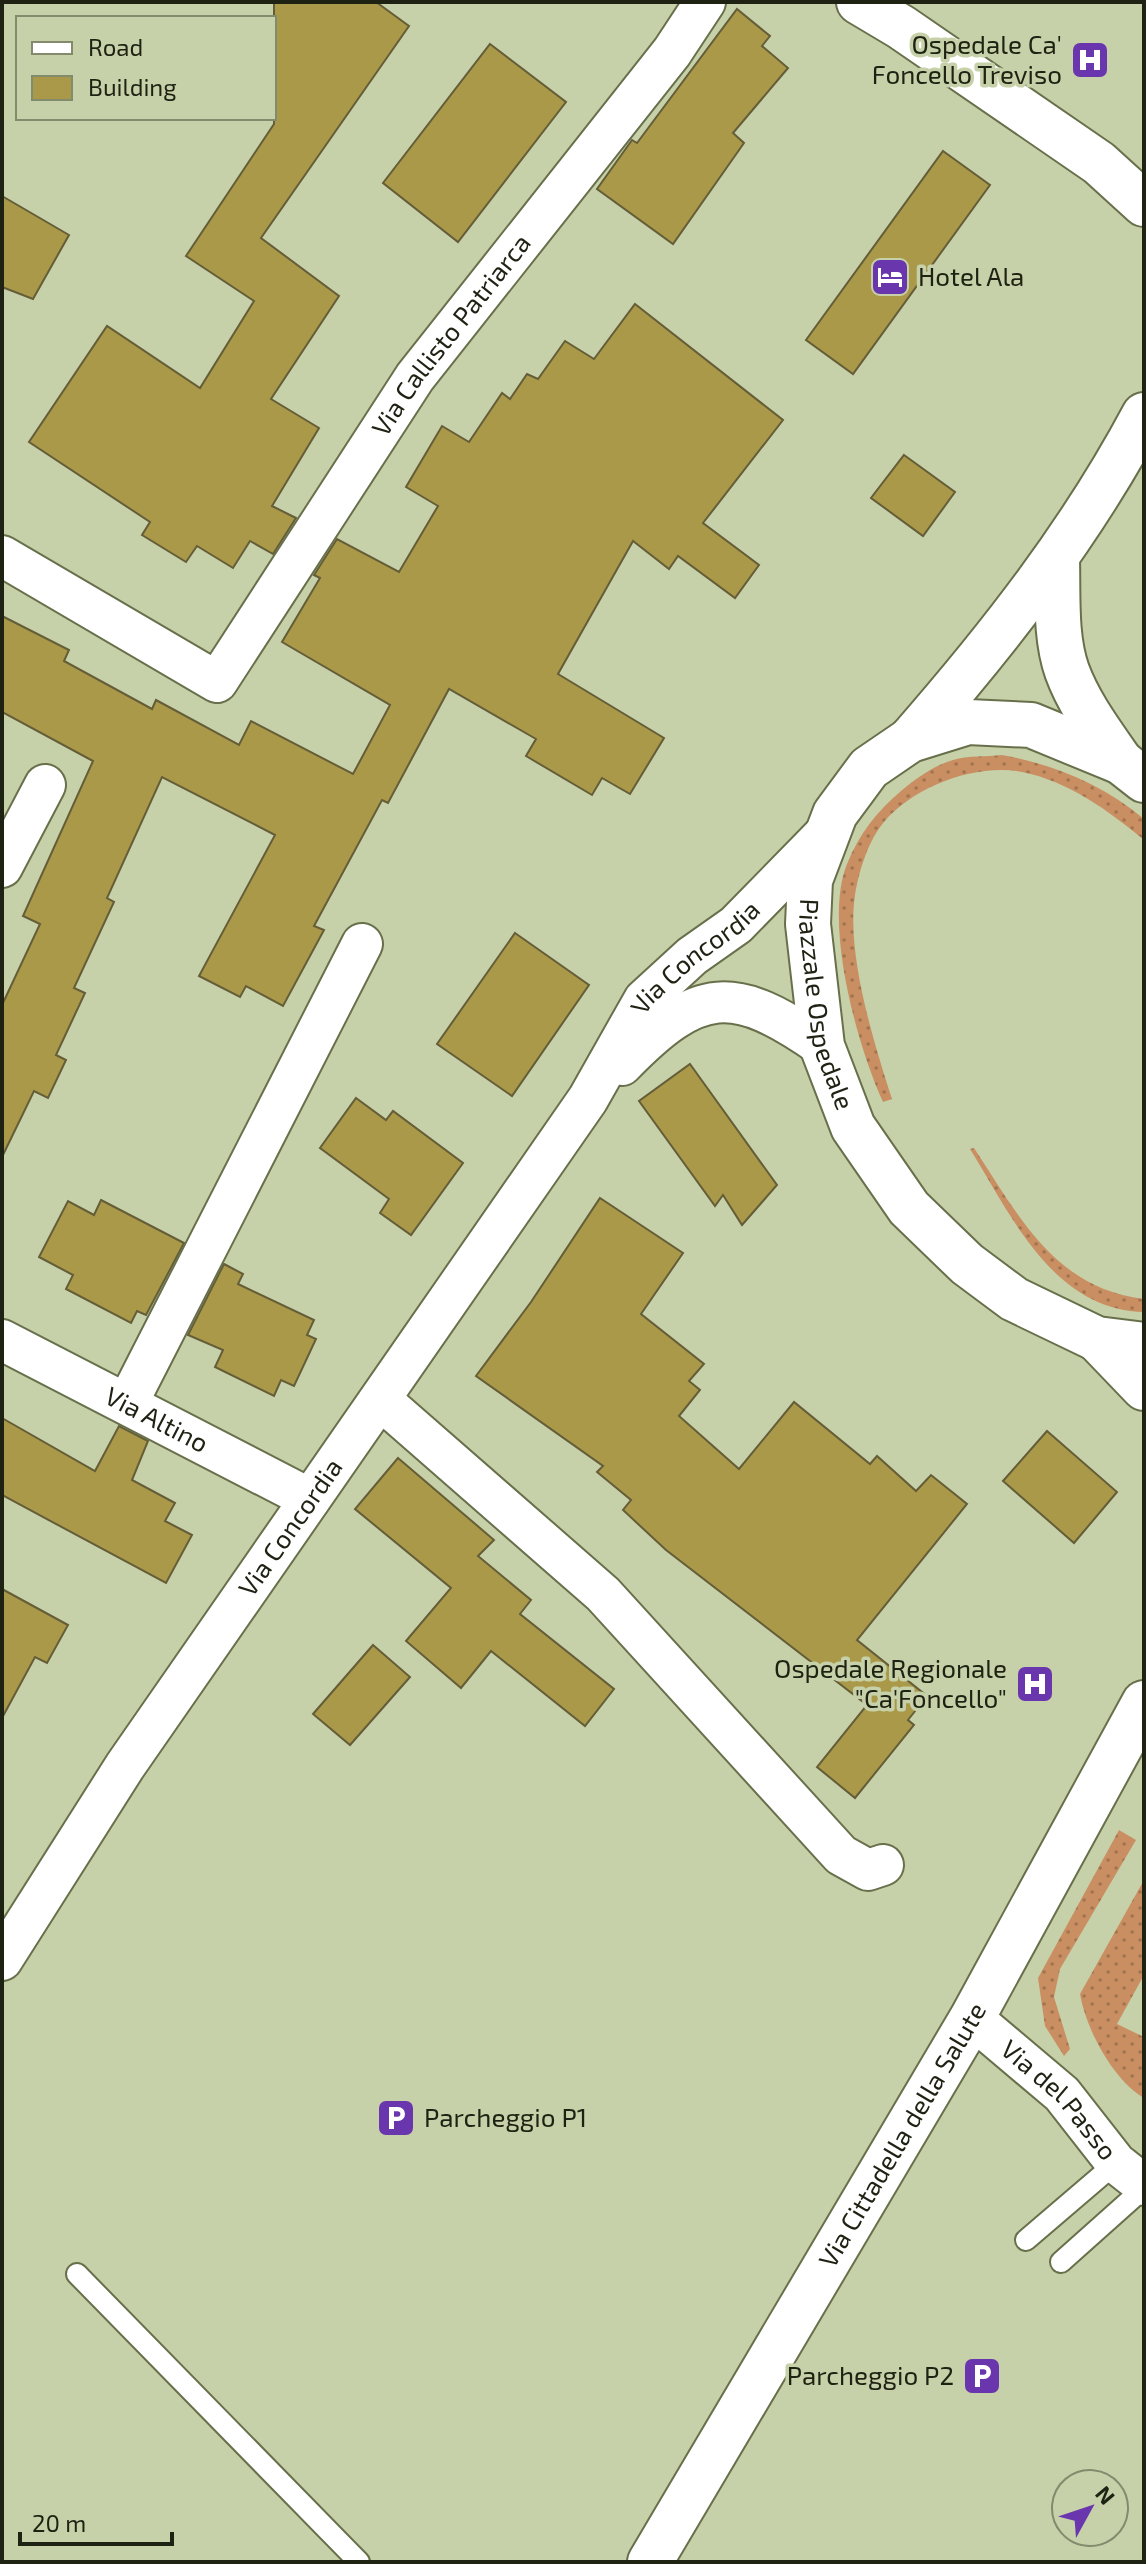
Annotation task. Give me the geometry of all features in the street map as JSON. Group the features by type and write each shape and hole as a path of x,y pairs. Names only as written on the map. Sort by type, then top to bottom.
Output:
{"street":[{"name":"Via Callisto Patriarca","path":"2,556 217,682 415,377 672,52 705,2"},
{"path":"859,2 901,27 1099,163 1144,204"},
{"path":"910,740 989,650 1057,560 1141,423"},
{"path":"1057,560 1059,625 1066,670 1088,714 1133,771"},
{"name":"Piazzale Ospedale","path":"1133,771 1031,725 968,722 910,740 869,768 835,814 810,880 808,924 822,1046 853,1127 909,1208 967,1264 1014,1299 1097,1339 1144,1345"},
{"path":"2,867 45,785"},
{"name":"Via Concordia","path":"2,1960 125,1766 588,1099 644,1000 665,979 766,897 825,834"},
{"path":"127,1404 362,944"},
{"name":"Via Concordia","path":"588,1099 670,1021 691,1009 711,1003 733,1002 757,1006 778,1016 822,1046"},
{"path":"1097,1339 1144,1388"},
{"name":"Via Altino","path":"2,1340 310,1499"},
{"path":"381,1400 603,1594 841,1855 868,1870 883,1865"},
{"name":"Via Cittadella della Salute","path":"650,2562 972,2018 1144,1703"},
{"name":"Via del Passo","path":"972,2018 1062,2094 1135,2179"}],"lane":[{"path":"1026,2240 1135,2179"},
{"path":"1061,2262 1135,2179"},
{"path":"77,2274 359,2562"}],"shaded area":[{"path":"1002,755 1059,770 1112,796 1144,819 1144,840 1102,808 1056,782 1004,770 966,774 947,780 912,798 884,822 865,857 855,895 853,918 863,998 892,1099 883,1102 863,1049 846,984 839,918 847,864 863,833 877,815 919,777 959,758"},
{"path":"974,1148 1042,1245 1086,1280 1113,1292 1144,1299 1144,1312 1112,1307 1084,1295 1060,1277 1019,1229 970,1149"},
{"path":"1119,1830 1136,1840 1060,1969 1054,1997 1070,2049 1064,2056 1045,2026 1038,1978"},
{"path":"1144,1880 1144,1975 1117,2024 1144,2037 1144,2098 1122,2079 1103,2052 1088,2022 1080,1994"}],"building":[{"path":"274,2 376,2 409,26 261,238 339,296 271,399 319,428 272,506 296,518 273,554 250,541 233,568 197,546 186,562 142,535 150,522 29,442 107,326 200,388 254,301 186,256 276,120"},
{"path":"737,9 770,36 762,46 788,68 733,133 744,143 673,244 597,189 632,140 637,143"},
{"path":"490,44 566,102 458,242 383,183"},
{"path":"943,151 990,185 853,374 806,340"},
{"path":"2,196 69,235 33,299 2,287"},
{"path":"635,304 783,420 703,523 759,565 735,598 678,556 669,569 633,541 558,674 664,738 630,794 602,778 592,795 526,756 536,739 449,689 388,803 382,800 314,926 324,930 283,1006 246,986 240,997 199,976 275,835 162,777 107,898 114,902 74,988 85,993 56,1055 66,1060 48,1098 34,1091 2,1157 2,1005 40,924 23,916 93,761 2,712 2,616 69,650 64,661 152,709 156,700 239,745 251,721 353,774 390,705 282,642 320,578 314,575 337,539 399,572 438,506 406,487 442,426 469,442 502,393 510,399 527,374 538,379 565,341 594,359"},
{"path":"904,455 955,492 923,536 871,498"},
{"path":"515,933 589,985 512,1096 437,1044"},
{"path":"690,1064 777,1185 742,1225 723,1195 715,1206 639,1101"},
{"path":"356,1098 386,1120 393,1111 463,1163 411,1235 380,1213 389,1199 320,1148"},
{"path":"600,1198 683,1253 641,1314 704,1364 689,1381 700,1390 679,1416 739,1469 794,1402 870,1464 877,1456 916,1491 931,1475 967,1504 857,1640 927,1696 908,1720 914,1725 855,1798 817,1767 867,1705 666,1550 623,1510 631,1500 597,1472 603,1466 476,1376 531,1302"},
{"path":"101,1200 184,1243 146,1315 137,1311 131,1323 66,1289 73,1275 39,1257 68,1201 94,1215"},
{"path":"224,1264 243,1274 238,1284 314,1320 307,1335 316,1339 294,1386 281,1380 274,1396 215,1367 223,1350 188,1335"},
{"path":"2,1418 95,1471 119,1426 148,1441 132,1480 175,1503 165,1521 192,1535 166,1583 2,1495"},
{"path":"1047,1431 1117,1492 1074,1543 1003,1481"},
{"path":"398,1458 494,1540 478,1556 531,1600 520,1614 614,1689 585,1726 491,1651 461,1688 406,1641 451,1588 355,1509"},
{"path":"2,1589 68,1625 47,1663 35,1657 2,1718"},
{"path":"373,1645 410,1677 350,1745 313,1714"}],"place":[{"name":"Ospedale Ca' Foncello Treviso","path":"1090,60"},
{"name":"Hotel Ala","path":"890,277"},
{"name":"Ospedale Regionale \"Ca'Foncello\"","path":"1035,1684"},
{"name":"Parcheggio P1","path":"396,2118"},
{"name":"Parcheggio P2","path":"982,2376"}]}
